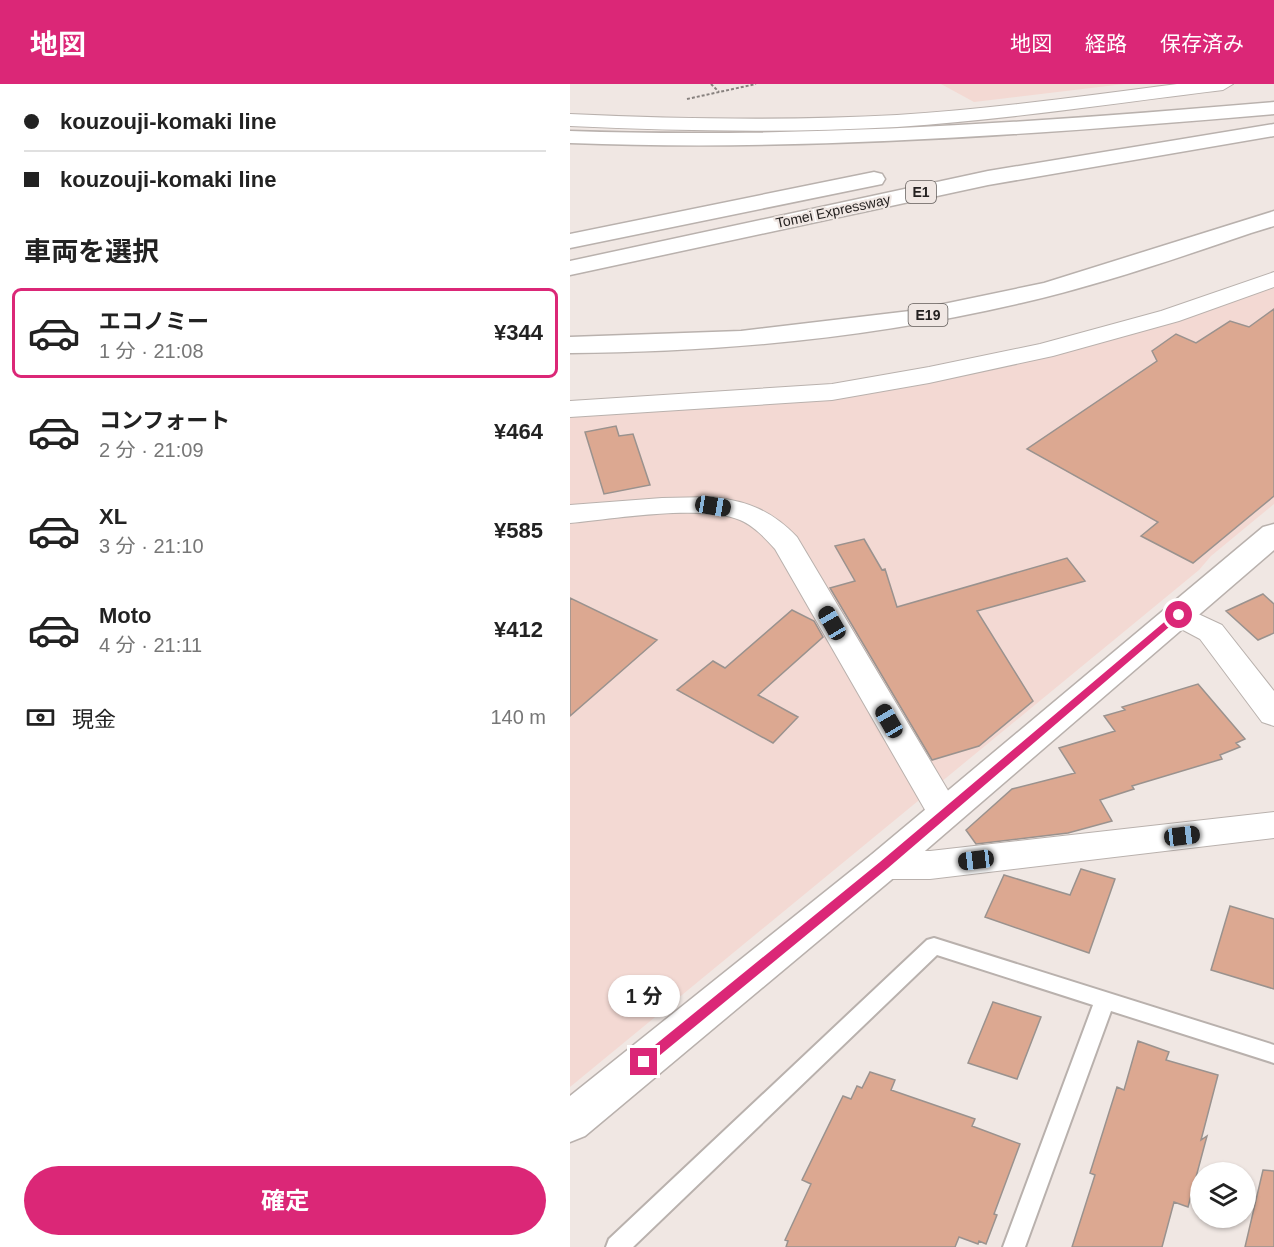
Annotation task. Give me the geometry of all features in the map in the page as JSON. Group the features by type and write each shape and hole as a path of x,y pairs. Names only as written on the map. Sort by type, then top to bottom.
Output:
{"main road":[{"path":"570,137 746,142 924,136 1274,110"},
{"name":"E1","path":"947,165 1274,110"},
{"name":"Tomei Expressway","path":"570,268 988,178 1274,130"},
{"name":"Tomei Expressway","path":"570,241 892,176"},
{"name":"E19","path":"570,345 651,346 735,342 895,322 1022,295 1192,246 1274,218"},
{"path":"570,1122 884,865 1274,534"}],"street":[{"path":"570,120 731,125 853,123 981,113 1156,88 1223,84"},
{"path":"570,410 832,392 929,375 1056,348 1170,315 1274,279"},
{"path":"570,514 713,506 746,512 769,524 787,544 944,813"},
{"path":"1179,615 1210,632 1274,714"},
{"path":"884,865 930,865 1274,825"}],"lane":[{"path":"617,1247 934,946 1274,1054"},
{"path":"1014,1247 1104,1000"}],"path":[{"path":"711,84 719,92"}],"shaded area":[{"path":"941,84 1124,84 974,102"},
{"path":"1274,286 1274,504 1211,556 1199,570 570,1087 570,413 850,394"}],"building":[{"path":"1274,309 1274,496 1193,563 1141,536 1158,522 1027,449 1157,361 1152,351 1176,334 1196,343 1230,321 1249,327"},
{"path":"616,426 619,436 633,434 650,485 604,494 585,432"},
{"path":"864,539 882,570 885,569 897,607 1067,558 1085,581 977,611 1033,701 979,746 932,760 830,588 855,581 835,546"},
{"path":"1263,594 1274,604 1274,633 1258,640 1226,611"},
{"path":"570,598 657,640 570,716"},
{"path":"792,610 814,621 823,637 758,695 798,717 773,743 677,690 713,661 725,668"},
{"path":"1198,684 1245,739 1236,743 1240,747 1220,755 1222,759 1132,786 1134,789 1100,800 1112,821 1068,833 976,844 966,830 1012,789 1075,773 1059,748 1115,731 1104,716 1125,710 1122,707"},
{"path":"1081,869 1115,879 1089,953 985,917 1004,875 1070,895"},
{"path":"1230,906 1274,919 1274,989 1211,970"},
{"path":"993,1002 1041,1017 1017,1079 968,1063"},
{"path":"1138,1041 1169,1052 1166,1060 1218,1075 1201,1140 1207,1136 1200,1162 1190,1162 1188,1207 1174,1202 1162,1247 1072,1247 1095,1175 1090,1173 1117,1087 1124,1090"},
{"path":"870,1072 895,1080 891,1090 975,1119 972,1126 1020,1144 994,1214 997,1215 986,1244 979,1241 978,1244 959,1237 955,1247 786,1247 788,1241 785,1240 811,1184 802,1180 843,1096 851,1099 857,1086 862,1088"},
{"path":"1263,1170 1274,1171 1274,1247 1245,1247 1249,1228 1256,1228 1256,1200"}],"route":[{"path":"644,1062 884,865 1179,615"}]}
